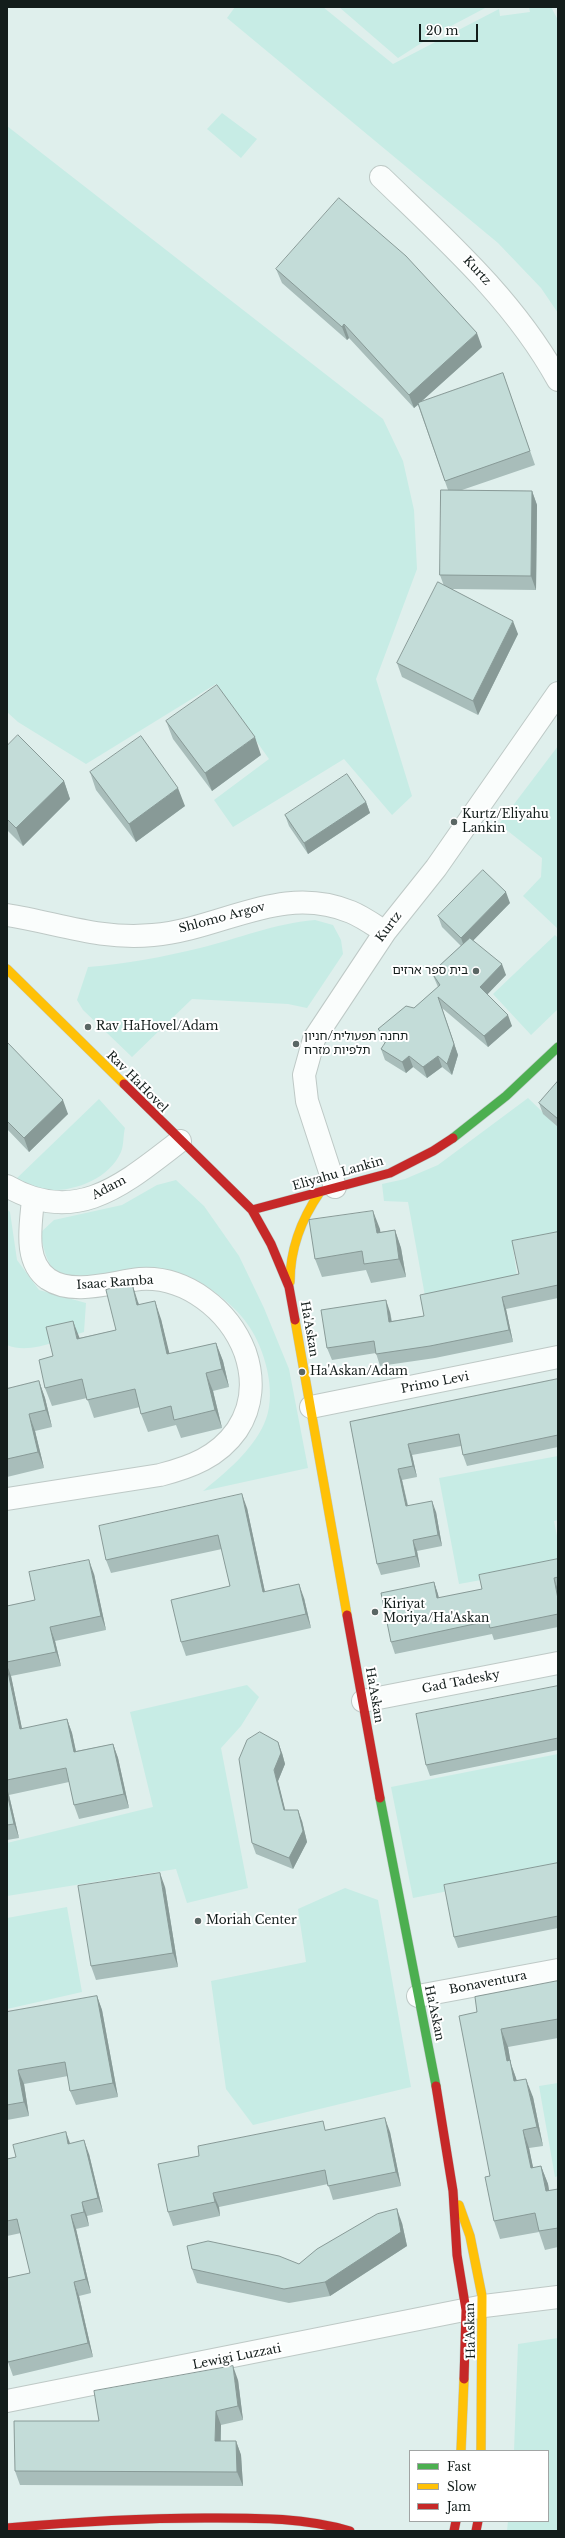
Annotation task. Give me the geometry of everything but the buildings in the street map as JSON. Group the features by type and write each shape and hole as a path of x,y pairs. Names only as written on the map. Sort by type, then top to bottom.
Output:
{"street":[{"name":"Kurtz","path":"381,177 475,268 531,336 558,380"},
{"name":"Kurtz","path":"328,1189 306,1101 304,1075 314,1038 385,932 551,719 558,693"},
{"name":"Shlomo Argov","path":"7,915 34,919 70,930 113,936 154,935 205,925 274,903 308,901 351,912 385,932"},
{"name":"Rav HaHovel","path":"7,969 180,1141 252,1210"},
{"name":"Eliyahu Lankin","path":"252,1210 390,1172 432,1151 474,1123 506,1096 558,1047"},
{"name":"Adam","path":"7,1186 33,1199 58,1204 83,1201 101,1194 144,1168 180,1141"},
{"path":"292,1301 291,1252 304,1214 328,1189"},
{"name":"Isaac Ramba","path":"7,1499 160,1474 185,1468 203,1461 220,1449 244,1420 250,1402 250,1365 240,1340 217,1308 181,1286 141,1279 80,1287 61,1286 47,1278 36,1264 31,1250 33,1199"},
{"name":"Ha'Askan","path":"252,1210 274,1250 285,1274 292,1301 363,1701 418,1996 438,2094 453,2191 457,2255 475,2308 461,2450"},
{"name":"Primo Levi","path":"311,1408 558,1357"},
{"name":"Gad Tadesky","path":"363,1701 558,1663"},
{"name":"Bonaventura","path":"418,1996 558,1970"},
{"name":"Ha'Askan","path":"453,2191 473,2242 481,2450"},
{"name":"Lewigi Luzzati","path":"7,2401 475,2308 558,2297"},
{"path":"7,2528 152,2518 271,2518 330,2524 350,2531"}],"green space":[{"path":"235,7 323,7 393,64 499,9 500,16 530,12 529,7 551,7 558,20 558,313 541,288 498,243 227,18"},
{"path":"339,7 487,7 434,35 398,58"},
{"path":"222,113 257,139 241,158 207,129"},
{"path":"7,126 383,419 403,461 414,510 417,569 376,679 412,796 392,815 344,759 233,827 214,800 269,759 216,684 86,764 18,722 7,712"},
{"path":"558,746 558,929 523,896 541,877 542,858 499,824"},
{"path":"315,920 333,925 341,940 343,954 307,1008 288,1004 192,999 132,1057 83,1010 77,1000 88,967 130,962 172,954 286,924"},
{"path":"555,935 558,938 558,1009 531,1035 493,994"},
{"path":"528,1098 558,1127 558,1237 513,1248 517,1275 425,1296 408,1202 384,1201 382,1184 405,1179 438,1165"},
{"path":"99,1099 125,1128 121,1152 107,1171 98,1178 76,1187 53,1190 42,1190 29,1186 16,1179"},
{"path":"176,1180 204,1206 239,1256 264,1308 289,1369 308,1468 203,1491 229,1469 252,1444 259,1434 268,1413 270,1389 266,1364 257,1341 247,1323 226,1301 202,1284 185,1275 175,1272 143,1268 86,1279 74,1279 58,1273 53,1269 47,1258 40,1233 54,1220 122,1205 157,1185"},
{"path":"7,1209 10,1212 17,1260 39,1290 86,1303 84,1332 56,1342 35,1347 16,1348 7,1345"},
{"path":"558,1456 558,1520 554,1521 558,1541 558,1566 459,1584 439,1478"},
{"path":"247,1685 259,1697 241,1726 221,1748 248,1888 187,1903 176,1869 7,1896 7,1843 153,1807 130,1712"},
{"path":"558,1754 558,1869 413,1898 391,1787"},
{"path":"345,1888 378,1900 411,2087 253,2125 226,2089 211,1981 306,1962 298,1909"},
{"path":"67,1907 82,1992 7,2009 7,1918"},
{"path":"558,2083 558,2176 555,2177 539,2086"},
{"path":"558,2338 558,2531 507,2531 508,2522 549,2522 549,2450 514,2450 518,2344"}],"traffic: fast":[{"path":"453,1138 506,1096 558,1047"},
{"path":"380,1798 436,2086"}],"traffic: slow":[{"path":"7,969 124,1084"},
{"path":"290,1282 294,1246 307,1213 320,1192"},
{"path":"295,1320 347,1615"},
{"path":"459,2205 470,2236 482,2296 481,2450"},
{"path":"461,2450 464,2379"}],"traffic: jam":[{"path":"124,1084 252,1210 271,1244 289,1287 295,1320"},
{"path":"252,1210 390,1173 433,1151 453,1138"},
{"path":"347,1615 380,1798"},
{"path":"436,2086 453,2191 457,2255 466,2310 464,2379"},
{"path":"7,2528 81,2522 180,2518 242,2518 278,2519 314,2523 350,2531"},
{"path":"454,2531 456,2522"},
{"path":"476,2531 478,2522"}],"place":[{"name":"Kurtz/Eliyahu Lankin","path":"454,822"},
{"name":"בית ספר ארזים","path":"476,971"},
{"name":"Rav HaHovel/Adam","path":"88,1027"},
{"name":"תחנה תפעולית/חניון תלפיות מזרח","path":"296,1044"},
{"name":"Ha'Askan/Adam","path":"302,1372"},
{"name":"Kiriyat Moriya/Ha'Askan","path":"375,1612"},
{"name":"Moriah Center","path":"198,1921"}]}
